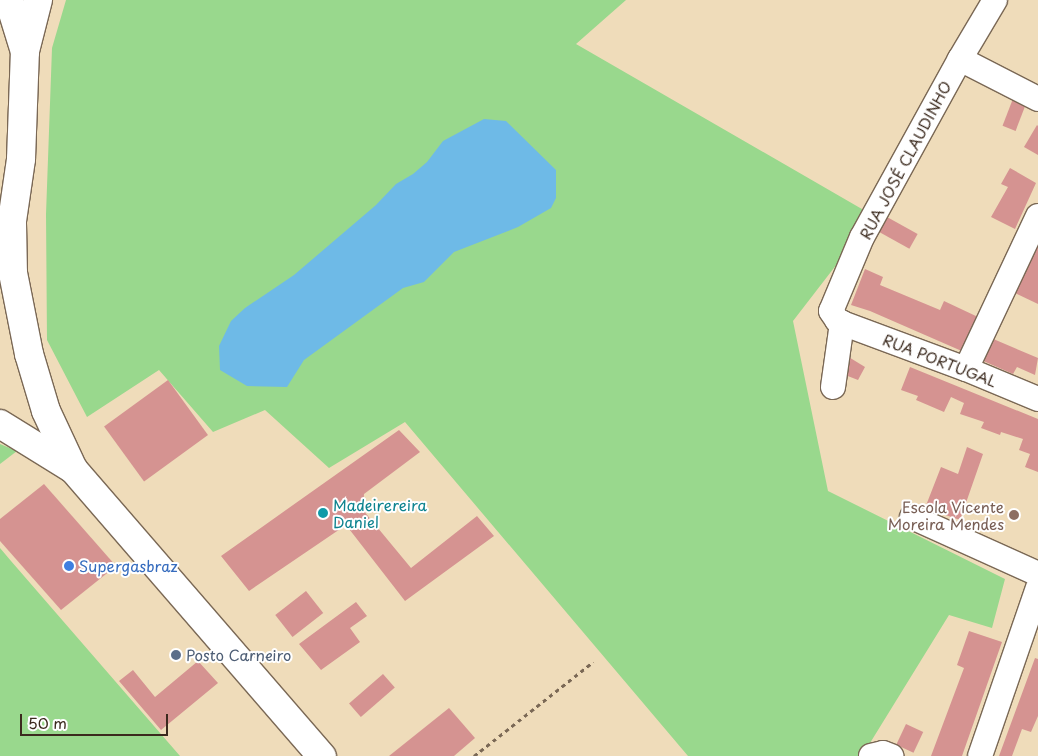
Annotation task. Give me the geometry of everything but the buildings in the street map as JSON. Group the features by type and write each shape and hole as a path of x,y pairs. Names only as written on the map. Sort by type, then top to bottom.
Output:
{"main road":[{"path":"9,0 25,52"},
{"path":"38,0 25,52 21,159 12,221 13,273 29,354 46,410 73,469 322,756"},
{"path":"0,256 12,221"},
{"path":"0,424 73,469"}],"street":[{"name":"RUA JOSÉ CLAUDINHO","path":"842,323 834,317 832,307 862,237 960,59 995,0"},
{"path":"960,59 1038,99"},
{"path":"966,369 1038,216"},
{"path":"833,387 842,323"},
{"name":"RUA PORTUGAL","path":"842,323 966,369 1038,399"},
{"path":"912,517 1038,574"},
{"path":"980,756 1038,588"}],"path":[{"path":"474,756 593,662"}],"green space":[{"path":"66,0 626,0 576,44 874,216 793,321 828,491 1005,579 992,628 949,615 862,756 688,756 405,422 329,468 265,410 213,432 159,370 87,417 47,340 46,214 52,48"},
{"path":"0,444 17,451 0,464"},
{"path":"0,548 11,561 180,756 0,756"}],"water":[{"path":"484,119 506,121 556,170 556,198 551,208 518,227 454,252 424,282 403,288 304,360 287,387 247,386 220,370 219,346 231,321 245,308 294,275 376,205 396,184 413,174 427,162 443,141"}],"place":[{"name":"Madeirereira Daniel","path":"323,513"},
{"name":"Escola Vicente Moreira Mendes","path":"1014,515"},
{"name":"Supergasbraz","path":"69,566"},
{"name":"Posto Carneiro","path":"176,655"}]}
